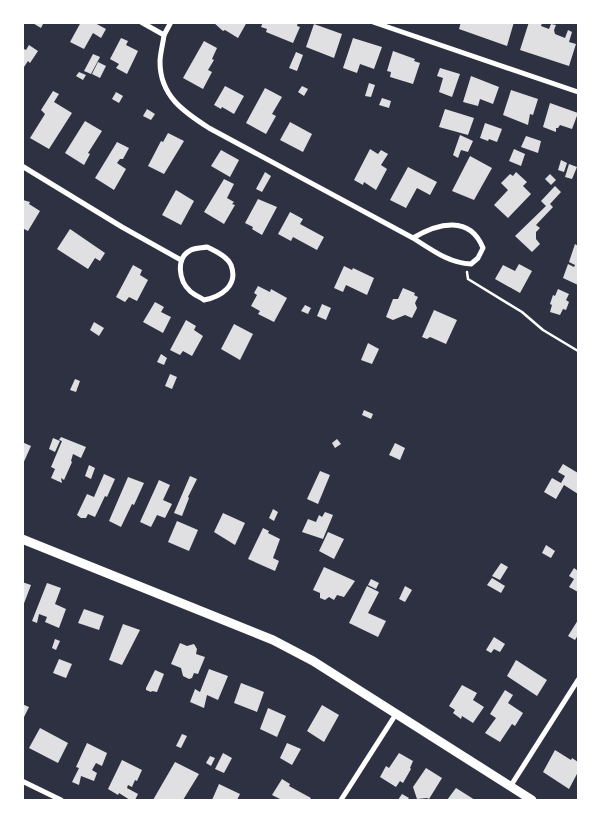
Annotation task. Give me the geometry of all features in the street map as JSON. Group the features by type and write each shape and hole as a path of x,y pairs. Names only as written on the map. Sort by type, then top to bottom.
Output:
{"street":[{"path":"141,22 164,35"},
{"path":"172,22 164,35 160,62 164,86 180,109 209,128 457,263 471,264 478,258 484,248 479,238 469,229 455,225 442,225 413,238"},
{"path":"373,22 578,92"},
{"path":"22,166 181,260"},
{"path":"207,247 222,254 231,265 232,277 224,293 215,298 204,300 190,291 183,282 180,271 181,260 191,250 207,247"},
{"path":"22,539 273,640 313,661 532,800"},
{"path":"510,787 578,680"},
{"path":"341,800 396,714"},
{"path":"22,781 61,800"}],"path":[{"path":"465,264 468,279 522,312 542,330 578,350"}],"building":[{"path":"31,22 44,22 41,28"},
{"path":"81,22 93,22 106,29 101,38 93,33 84,49 70,42"},
{"path":"213,22 247,22 238,38 225,30 223,31"},
{"path":"263,22 298,22 297,26 300,27 293,43 266,32 267,29 261,27"},
{"path":"461,22 514,22 507,46 459,29"},
{"path":"529,22 540,22 542,23 541,26 549,29 551,24 556,25 555,34 565,38 568,30 572,32 569,42 576,44 569,66 520,50"},
{"path":"314,24 342,34 334,58 306,47"},
{"path":"121,38 128,41 126,45 138,51 127,74 116,68 119,64 110,59"},
{"path":"353,38 382,47 374,69 360,64 357,73 343,68"},
{"path":"204,41 217,48 212,59 214,60 208,70 212,72 203,89 183,78"},
{"path":"29,45 38,51 30,63 28,61 22,70 22,48 26,50"},
{"path":"393,51 415,59 414,61 420,63 413,84 390,77 391,72 387,71"},
{"path":"296,52 303,55 297,71 289,68"},
{"path":"93,54 100,57 91,74 84,71"},
{"path":"98,62 106,66 100,78 92,74"},
{"path":"440,68 460,74 452,97 439,92 443,78 437,76"},
{"path":"79,72 86,75 83,80 76,76"},
{"path":"471,76 499,87 493,104 480,99 478,106 463,102"},
{"path":"369,83 375,85 371,97 365,96"},
{"path":"225,86 244,96 234,114 214,105"},
{"path":"302,86 308,89 304,96 298,92"},
{"path":"265,88 282,97 272,114 276,116 266,134 246,123"},
{"path":"511,90 538,99 533,115 530,114 528,125 503,115"},
{"path":"53,91 59,94 54,102 72,113 49,149 30,138 45,114 41,110"},
{"path":"116,92 123,96 119,103 112,99"},
{"path":"382,98 391,101 389,108 379,105"},
{"path":"550,103 578,113 572,129 560,125 556,128 556,132 543,127"},
{"path":"147,109 155,114 151,120 143,116"},
{"path":"445,109 474,118 468,135 439,127"},
{"path":"85,121 102,131 88,153 90,154 84,165 65,153"},
{"path":"290,122 312,134 303,152 280,140"},
{"path":"485,123 502,129 497,142 480,138"},
{"path":"168,133 184,141 164,174 148,166 161,141 163,142"},
{"path":"460,135 473,141 468,152 461,150 458,158 453,155"},
{"path":"526,136 541,141 538,153 521,147"},
{"path":"117,142 129,148 123,159 120,159 117,163 126,169 114,190 95,178"},
{"path":"370,149 378,154 381,150 388,154 381,165 387,169 376,190 364,182 363,185 354,180"},
{"path":"514,149 525,154 521,166 509,161"},
{"path":"221,150 239,160 230,177 211,166"},
{"path":"470,156 492,168 474,200 452,191"},
{"path":"561,160 567,163 564,172 558,170"},
{"path":"569,164 577,167 572,179 565,177"},
{"path":"408,167 437,182 430,195 417,188 406,208 390,200"},
{"path":"265,172 271,176 262,192 256,189"},
{"path":"516,172 527,182 523,186 531,194 508,218 494,205 508,190 501,183 510,174 513,176"},
{"path":"550,174 556,180 551,185 545,179"},
{"path":"224,179 234,184 227,198 234,202 232,204 235,205 224,224 204,212"},
{"path":"555,186 561,192 550,204 553,207 536,225 540,228 536,232 536,239 540,244 532,252 515,236 546,206 541,201"},
{"path":"176,190 194,201 181,225 162,215"},
{"path":"258,199 277,207 262,235 245,223"},
{"path":"23,200 30,202 29,204 40,211 28,231 22,228"},
{"path":"290,212 303,219 300,224 324,237 317,250 293,237 291,241 278,234"},
{"path":"70,229 105,253 100,261 95,258 88,269 57,249"},
{"path":"575,244 578,246 578,285 563,278 568,264 574,267 575,265 569,262"},
{"path":"519,264 532,271 520,293 495,279 503,265 515,271"},
{"path":"133,265 142,270 140,275 148,280 137,301 129,297 125,302 116,297"},
{"path":"344,266 374,278 367,295 346,285 343,292 334,288"},
{"path":"258,286 270,292 271,289 287,298 274,322 258,314 260,311 251,306 257,295 254,293"},
{"path":"403,288 415,293 414,295 418,297 415,303 417,308 412,318 405,315 393,320 386,317 393,299 398,299"},
{"path":"558,289 569,294 566,300 569,302 566,310 563,309 560,315 550,312 553,295 555,296"},
{"path":"155,302 164,307 161,312 171,317 163,333 143,322"},
{"path":"322,304 331,308 326,320 317,316"},
{"path":"305,305 311,308 308,314 301,311"},
{"path":"434,310 457,320 446,344 430,337 427,339 422,337"},
{"path":"186,320 196,326 194,330 203,336 192,356 183,351 180,355 170,350"},
{"path":"94,322 104,328 99,336 90,330"},
{"path":"234,324 253,334 240,360 221,349"},
{"path":"368,343 379,349 372,364 361,360"},
{"path":"161,354 167,358 164,365 157,362"},
{"path":"170,374 177,377 172,389 165,386"},
{"path":"75,379 80,381 76,392 70,390"},
{"path":"364,410 373,414 371,419 362,415"},
{"path":"61,437 86,447 81,458 73,454 72,462 64,480 61,478 62,483 51,478 55,469 51,467 62,441 59,440"},
{"path":"53,438 60,441 55,452 49,449"},
{"path":"337,439 341,444 335,448 332,443"},
{"path":"22,442 31,446 22,466"},
{"path":"395,443 405,448 400,460 389,455"},
{"path":"563,464 578,473 578,494 564,485 556,499 544,492 552,478 561,483 565,476 558,472"},
{"path":"89,465 95,468 91,479 85,476"},
{"path":"320,471 330,475 318,504 307,499"},
{"path":"104,474 115,479 107,497 105,496 95,517 88,514 86,518 81,518 77,515 87,494 94,497"},
{"path":"190,476 197,479 188,497 182,516 174,513"},
{"path":"128,477 144,483 121,527 109,521"},
{"path":"159,480 170,485 163,500 172,504 165,518 157,515 151,527 140,522"},
{"path":"273,509 278,512 274,521 269,518"},
{"path":"325,512 333,515 323,539 302,532 308,519 316,522 319,515 322,517"},
{"path":"223,513 245,523 235,545 214,532"},
{"path":"177,521 198,530 189,551 168,542"},
{"path":"263,528 280,539 273,558 279,561 275,571 248,559"},
{"path":"328,532 344,539 334,559 319,551"},
{"path":"546,545 555,551 551,558 542,553"},
{"path":"501,563 508,567 500,580 492,576"},
{"path":"324,567 355,581 344,597 337,595 334,600 329,597 325,600 320,598 320,593 313,590"},
{"path":"574,568 578,571 578,592 569,587 574,579 569,576"},
{"path":"492,578 505,586 501,593 487,585"},
{"path":"371,579 379,583 376,589 368,585"},
{"path":"22,582 31,585 23,606 22,606"},
{"path":"47,583 61,588 55,604 66,609 59,628 45,622 47,617 39,614 37,623 32,621"},
{"path":"367,586 379,592 368,613 386,621 378,637 349,623"},
{"path":"405,586 412,590 405,602 399,599"},
{"path":"84,609 104,616 99,630 78,623"},
{"path":"578,620 578,635 575,640 568,636"},
{"path":"123,624 140,630 122,665 109,660"},
{"path":"494,637 505,644 500,652 494,649 491,653 486,650"},
{"path":"55,639 60,641 56,650 52,648"},
{"path":"180,643 187,646 194,644 197,649 196,654 205,657 198,674 194,673 192,678 189,679 183,676 181,668 171,664"},
{"path":"59,659 72,664 66,678 53,673"},
{"path":"516,660 547,680 537,696 507,676"},
{"path":"209,669 228,676 218,700 207,695 204,708 190,702 195,689 200,692"},
{"path":"155,670 164,674 157,692 151,692 146,690 146,688"},
{"path":"241,683 264,692 257,712 234,703"},
{"path":"462,685 477,693 473,700 484,707 473,723 462,716 461,719 453,713 455,710 449,706"},
{"path":"505,690 513,695 508,703 523,713 515,726 512,724 500,742 485,733 496,718 490,714"},
{"path":"22,704 29,707 22,721"},
{"path":"322,705 339,715 324,742 307,731"},
{"path":"268,708 286,716 277,737 260,729"},
{"path":"40,728 68,743 58,763 29,748"},
{"path":"182,734 187,736 181,748 176,746"},
{"path":"87,743 107,753 102,766 96,763 92,770 97,773 94,781 81,776 79,785 72,782 79,768 76,767"},
{"path":"287,743 301,749 292,765 280,758"},
{"path":"555,750 578,762 578,772 569,789 543,772"},
{"path":"223,753 232,758 224,773 215,769"},
{"path":"399,753 413,761 403,783 400,781 396,787 380,777 386,766 389,768"},
{"path":"210,756 215,758 211,766 206,763"},
{"path":"122,760 142,770 132,787 128,785 127,788 138,794 135,800 130,800 108,789"},
{"path":"175,762 199,774 183,800 153,800"},
{"path":"426,768 442,778 429,799 417,799 413,787"},
{"path":"282,779 290,784 289,786 311,798 309,800 282,800 272,795"},
{"path":"219,784 240,794 237,800 212,800"},
{"path":"456,788 475,800 447,800"},
{"path":"402,794 409,798 407,800 398,800"}]}
